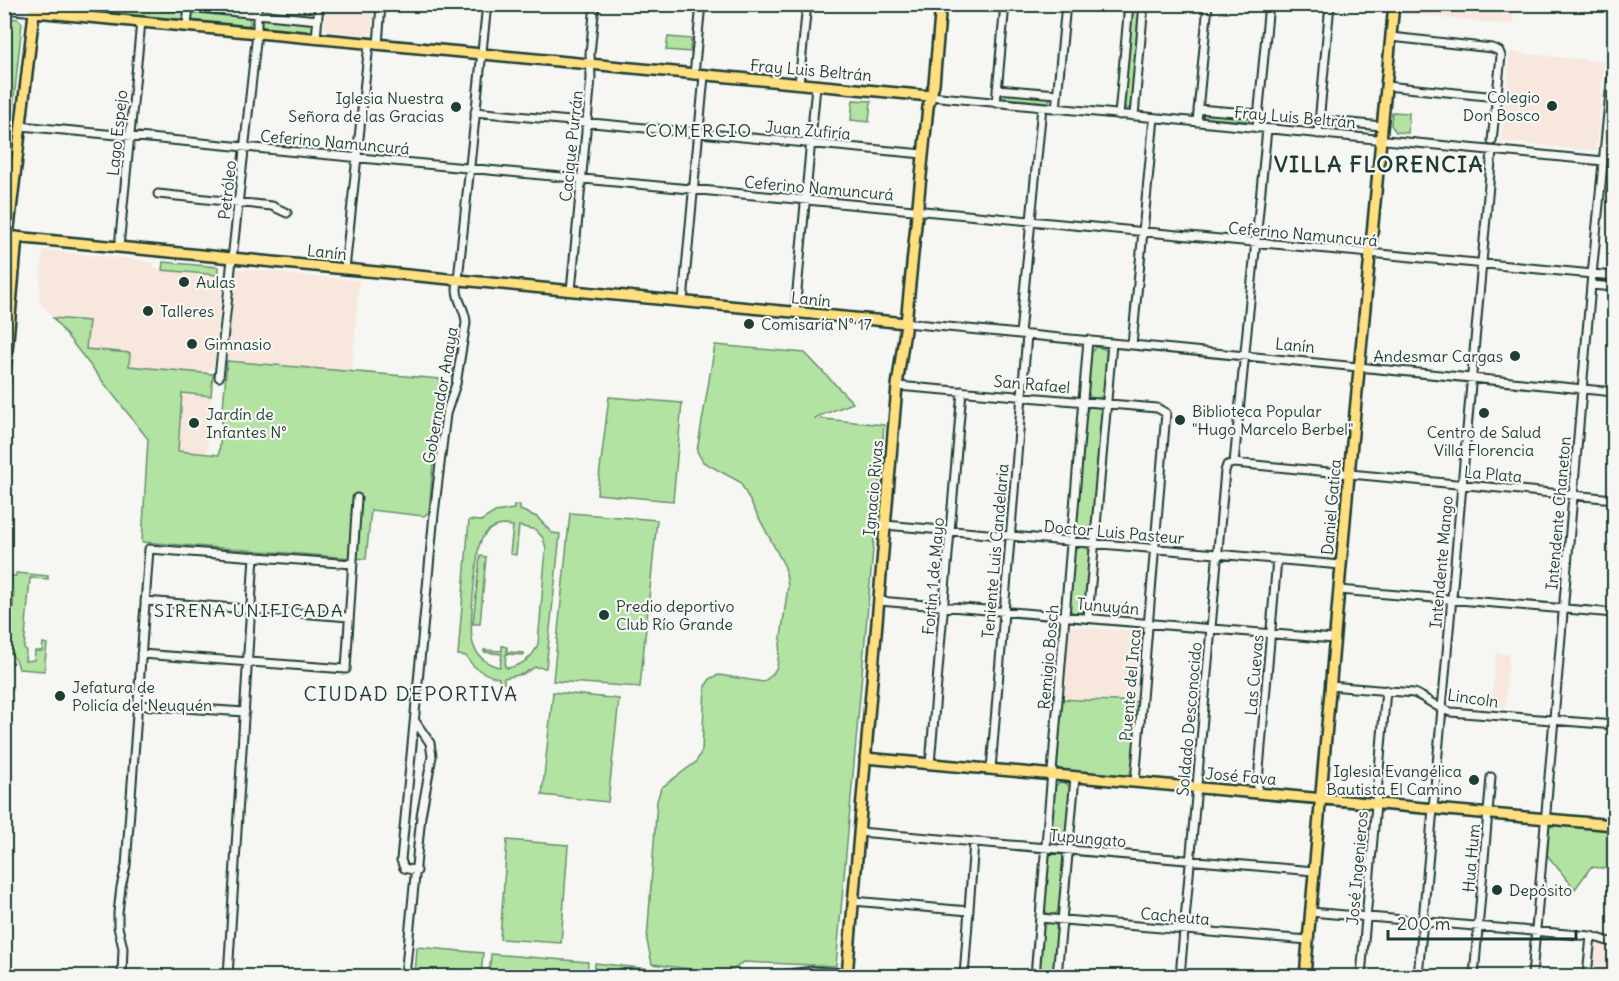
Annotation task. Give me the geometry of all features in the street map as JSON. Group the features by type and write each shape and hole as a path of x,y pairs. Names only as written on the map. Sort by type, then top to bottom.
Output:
{"main road":[{"name":"Ignacio Rivas","path":"847,974 897,386 906,323 930,96 934,84 941,4"},
{"name":"Daniel Gatica","path":"1305,976 1349,475 1394,4"},
{"name":"Fray Luis Beltrán","path":"35,8 141,22 930,96"},
{"path":"4,385 10,236 35,8"},
{"name":"Lanín","path":"10,236 906,323"},
{"name":"José Fava","path":"865,758 1614,825"}],"street":[{"path":"156,4 318,20"},
{"name":"Petróleo","path":"219,377 257,33 257,4"},
{"path":"316,39 319,4"},
{"path":"345,269 357,158 381,4"},
{"name":"Gobernador Anaya","path":"417,871 404,868 401,860 434,514 446,414 456,384 466,323 466,315 457,298 458,280 487,4"},
{"name":"Cacique Purrán","path":"571,291 596,4"},
{"path":"694,75 701,4"},
{"path":"799,84 807,4"},
{"path":"996,103 1005,4"},
{"path":"1056,109 1066,4"},
{"path":"1119,115 1129,4"},
{"path":"1134,116 1144,4"},
{"path":"1197,122 1208,4"},
{"path":"1239,4 1269,6 1257,128"},
{"path":"1318,134 1330,4"},
{"path":"187,26 189,6"},
{"name":"Fray Luis Beltrán","path":"4,9 35,8"},
{"name":"Lago Espejo","path":"119,247 141,22"},
{"path":"1390,37 1495,48 1499,51 1501,56 1492,141"},
{"name":"Intendente Chaneton","path":"1532,976 1591,285 1614,52"},
{"path":"683,302 704,76"},
{"path":"795,312 816,86"},
{"path":"1386,86 1497,97"},
{"path":"997,89 1058,94"},
{"name":"Fray Luis Beltrán","path":"930,96 1614,162"},
{"name":"Teniente Luis Candelaria","path":"991,769 1022,396 1031,221 1042,107"},
{"name":"Fray Luis Beltrán","path":"1198,109 1258,114"},
{"name":"Juan Zufiría","path":"475,112 923,154"},
{"path":"1132,345 1154,118"},
{"name":"Fray Luis Beltrán","path":"1319,120 1382,126"},
{"name":"Ceferino Namuncurá","path":"21,126 1614,276"},
{"name":"Soldado Desconocido","path":"1180,976 1224,471 1230,464 1245,355 1267,129"},
{"name":"Intendente Mango","path":"1418,976 1492,151"},
{"path":"158,194 275,206 287,213"},
{"path":"1591,285 1614,287"},
{"name":"Lanín","path":"906,323 1614,392"},
{"name":"Remigio Bosch","path":"1035,976 1088,340"},
{"path":"1088,618 1112,343"},
{"name":"San Rafael","path":"897,386 1160,408 1164,411"},
{"name":"Fortín 1 de Mayo","path":"930,764 962,391"},
{"name":"Puente del Inca","path":"1135,782 1166,417 1164,411"},
{"name":"La Plata","path":"1230,464 1614,499"},
{"path":"141,654 346,669 357,498"},
{"name":"Doctor Luis Pasteur","path":"885,525 1341,565"},
{"path":"122,976 123,948 118,927 118,913 126,866 149,549 353,564"},
{"path":"228,976 254,556"},
{"name":"Las Cuevas","path":"1257,793 1277,559"},
{"path":"1339,590 1614,613"},
{"path":"145,601 349,617"},
{"name":"Tunuyán","path":"879,601 1334,639"},
{"name":"Lincoln","path":"1330,686 1414,693 1451,712 1614,725"},
{"name":"José Ingenieros","path":"1361,976 1386,690"},
{"path":"138,705 245,712"},
{"path":"405,976 422,816 432,752 428,739 415,721"},
{"path":"1058,976 1075,777"},
{"name":"Hua Hum","path":"1474,976 1491,777"},
{"name":"Tupungato","path":"859,832 1314,871"},
{"path":"964,976 975,842"},
{"path":"853,901 969,911"},
{"path":"1311,912 1591,936 1614,943"},
{"name":"Cacheuta","path":"1040,918 1308,940"},
{"path":"1587,976 1591,936"},
{"path":"771,976 813,971 897,976"}],"shaded area":[{"path":"326,5 374,5 372,31 369,35 327,31 324,27"},
{"path":"1403,5 1514,5 1513,25 1402,13"},
{"name":"Colegio Don Bosco","path":"1510,52 1604,62 1596,151 1501,141"},
{"path":"43,250 142,260 154,263 154,269 218,275 218,278 222,278 214,368 209,367 209,373 129,366 130,353 86,349 89,321 53,318 39,300"},
{"path":"239,269 359,280 352,372 227,361 235,273"},
{"name":"Jardín de Infantes N°","path":"182,393 211,396 207,453 177,451"},
{"path":"1073,626 1137,632 1140,636 1135,702 1064,699 1069,630"},
{"path":"1496,653 1509,654 1505,707 1491,706"},
{"path":"1599,944 1614,946 1614,976 1594,976 1596,947"}],"green space":[{"path":"42,5 133,5 180,9 185,14 183,19 179,20 46,8"},
{"path":"1132,5 1142,5 1132,107 1127,109 1123,104"},
{"path":"195,11 248,16 251,23 245,27 194,22 191,15"},
{"path":"5,17 18,19 22,23 5,185"},
{"path":"265,18 308,22 313,25 313,29 307,33 266,29 262,28 260,23"},
{"path":"668,37 691,39 690,52 666,50"},
{"path":"1004,92 1048,96 1050,100 1047,102 1004,98 1002,96"},
{"path":"853,100 871,101 869,122 851,120"},
{"path":"1204,112 1251,117 1252,119 1249,121 1206,118 1203,116"},
{"path":"1392,112 1409,113 1408,133 1396,132 1391,125"},
{"path":"163,262 218,267 218,275 162,270"},
{"path":"53,318 89,321 86,349 130,353 129,366 213,374 211,396 182,393 178,451 219,455 227,361 440,379 429,512 424,516 371,510 366,559 142,542 148,439"},
{"path":"715,345 805,353 853,403 814,418 884,425 836,966 743,962 728,974 652,964 647,941 657,801 661,788 696,762 702,750 705,686 711,678 719,675 763,682 772,675 777,667 788,586 785,567 740,482 703,462 697,451"},
{"path":"1096,347 1105,349 1108,354 1104,395 1096,400 1089,394 1088,380 1089,364"},
{"path":"609,397 682,403 673,501 597,494"},
{"path":"1089,407 1100,408 1103,413 1093,531 1090,536 1084,538 1077,535 1075,529 1085,415"},
{"path":"514,505 520,505 520,510 537,517 552,533 560,534 546,668 535,667 523,674 504,678 504,683 499,683 499,678 480,671 466,656 458,655 469,520 481,521 495,512 514,509","holes":["513,526 510,554 516,555 519,526 536,530 543,538 546,548 538,644 527,660 508,668 505,667 506,654 524,655 524,653 507,652 507,647 502,646 502,651 484,650 484,652 502,654 500,667 487,662 475,649 471,625 474,581 481,541 485,534 494,527"]},
{"name":"Predio deportivo Club Río Grande","path":"570,513 657,520 640,687 553,681"},
{"path":"1082,546 1087,548 1091,554 1086,609 1078,614 1069,608 1073,553 1076,548"},
{"path":"480,556 486,557 480,624 473,624"},
{"path":"16,573 48,576 48,579 30,578 24,649 26,650 25,661 34,660 35,651 42,651 43,643 47,644 44,671 19,669 17,662 5,646 5,643 10,643 14,592 8,591 10,576 16,576"},
{"path":"553,692 619,699 608,802 542,795"},
{"path":"1061,699 1138,702 1130,774 1124,776 1064,771 1057,768"},
{"path":"1060,782 1066,783 1071,789 1067,839 1059,844 1053,842 1050,837 1054,787"},
{"path":"1554,823 1614,829 1614,869 1591,867 1575,889 1547,855 1549,829"},
{"path":"507,840 568,845 561,943 500,939"},
{"path":"1057,853 1065,860 1061,910 1053,915 1047,913 1044,908 1048,858 1051,854"},
{"path":"1048,923 1054,923 1059,930 1055,976 1037,976 1042,928"},
{"path":"417,947 483,953 481,976 415,976"},
{"path":"491,954 588,962 587,976 489,976"},
{"path":"595,963 649,969 648,976 594,976"}],"place":[{"name":"Colegio Don Bosco","path":"1552,106"},
{"name":"Iglesia Nuestra Señora de las Gracias","path":"456,107"},
{"name":"Aulas","path":"184,282"},
{"name":"Talleres","path":"148,311"},
{"name":"Comisaría N° 17","path":"749,324"},
{"name":"Gimnasio","path":"192,344"},
{"name":"Andesmar Cargas","path":"1515,356"},
{"name":"Centro de Salud Villa Florencia","path":"1484,413"},
{"name":"Biblioteca Popular \"Hugo Marcelo Berbel\"","path":"1180,420"},
{"name":"Jardín de Infantes N°","path":"194,423"},
{"name":"Predio deportivo Club Río Grande","path":"604,615"},
{"name":"Jefatura de Policía del Neuquén","path":"60,696"},
{"name":"Iglesia Evangélica Bautista El Camino","path":"1474,780"},
{"name":"Depósito","path":"1497,890"}],"district":[{"name":"COMERCIO","path":"699,131"},
{"name":"VILLA FLORENCIA","path":"1379,164"},
{"name":"SIRENA UNIFICADA","path":"249,611"},
{"name":"CIUDAD DEPORTIVA","path":"411,694"}]}
